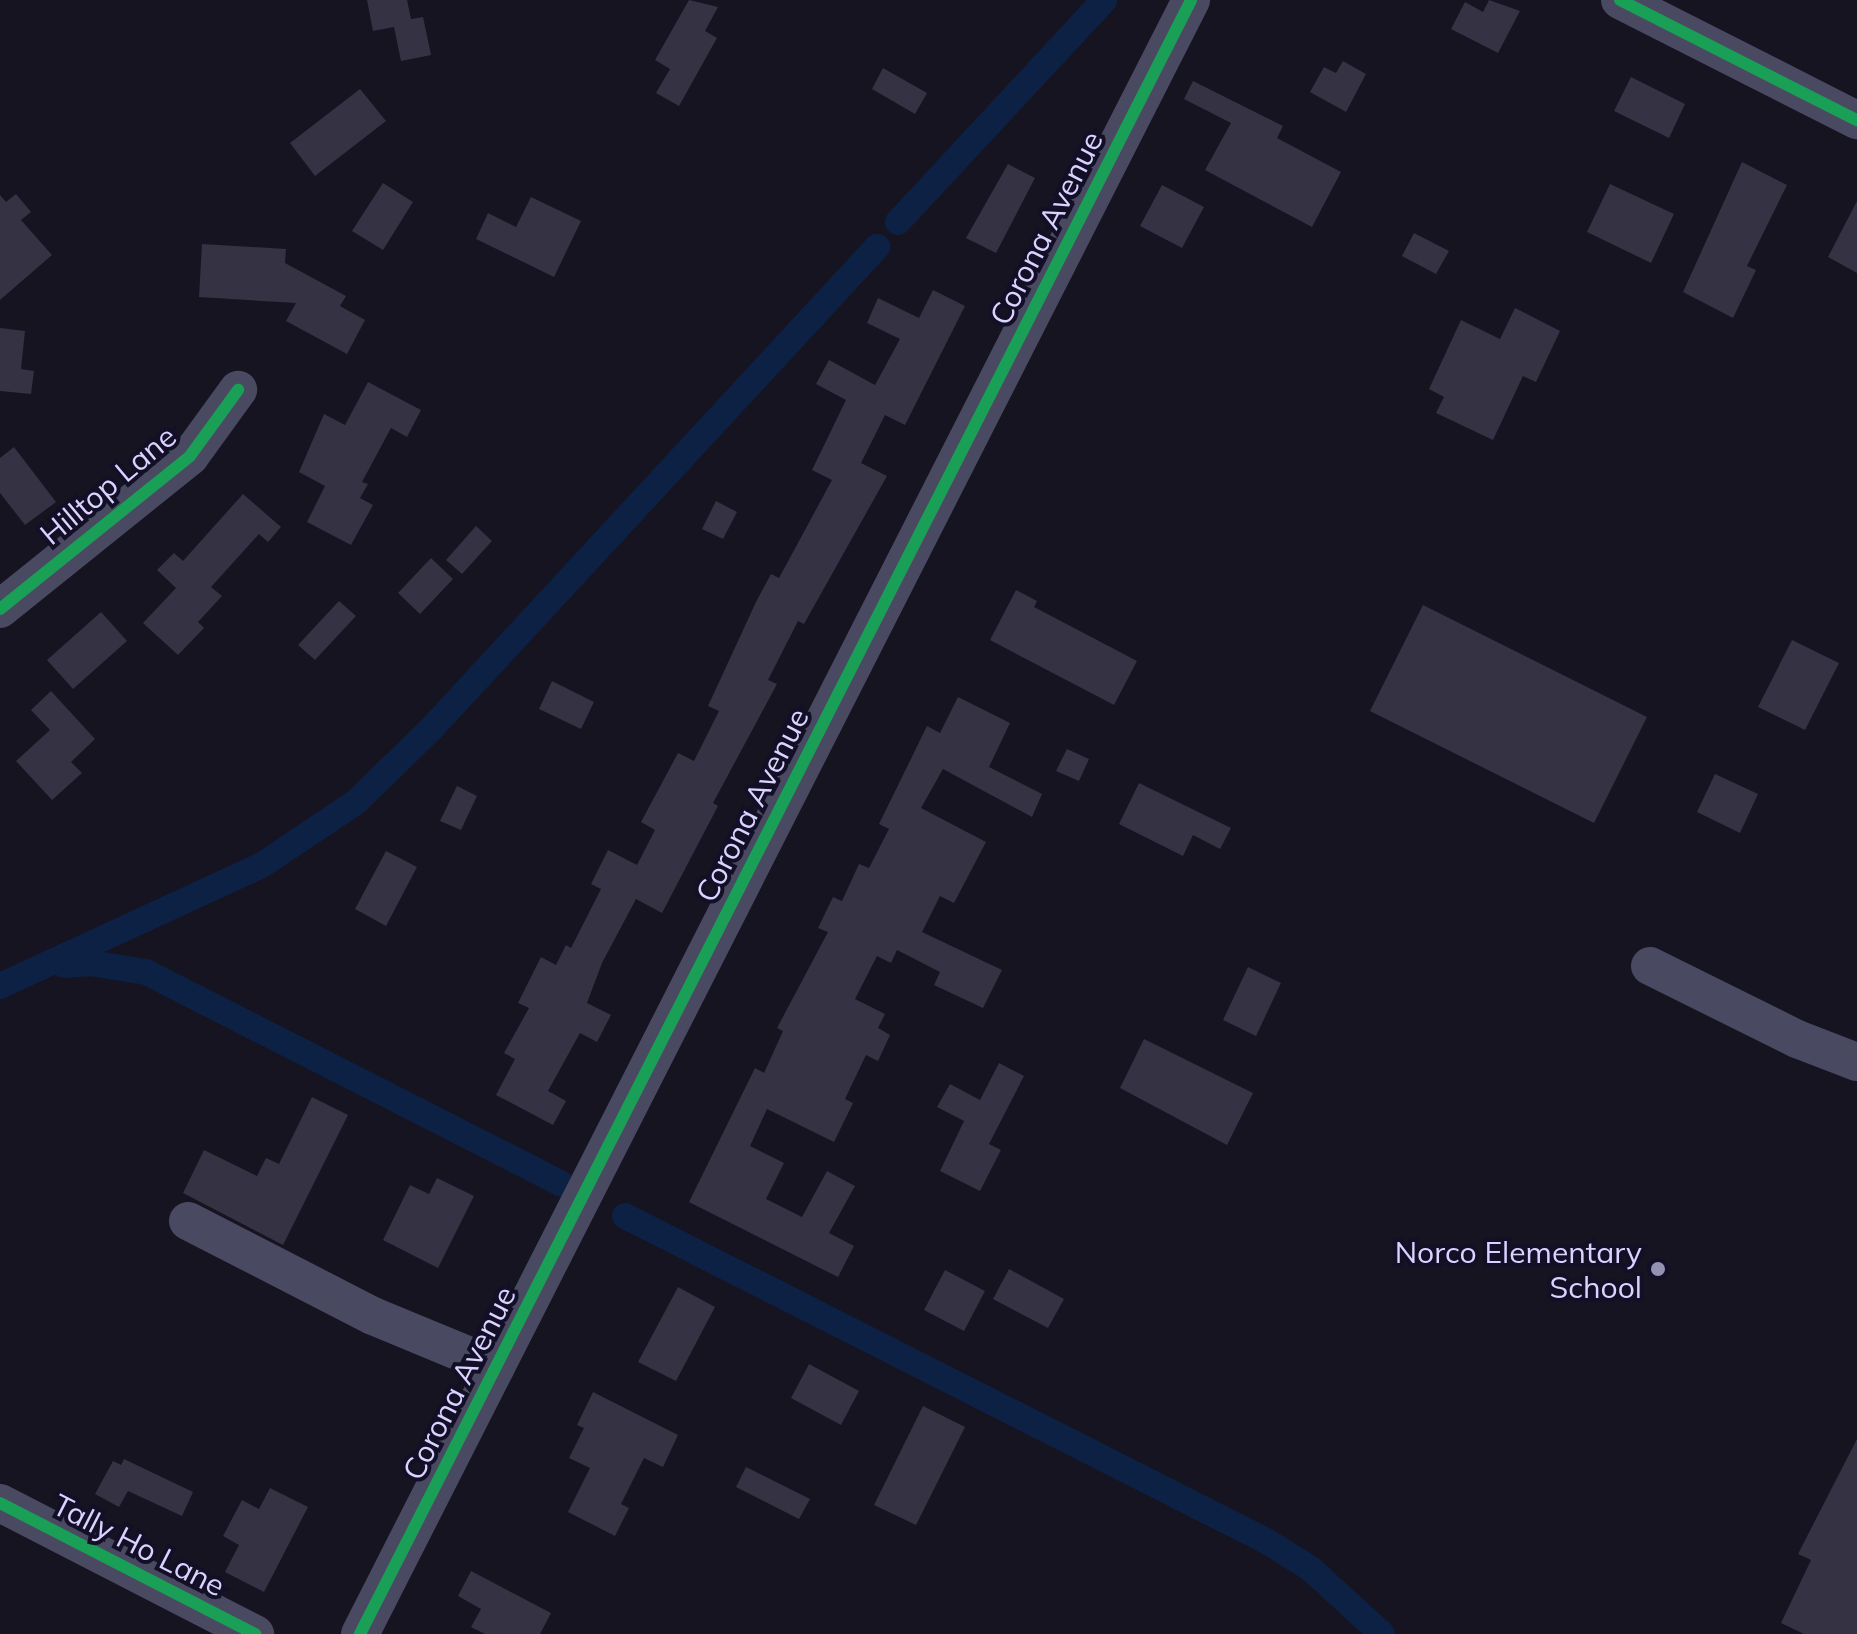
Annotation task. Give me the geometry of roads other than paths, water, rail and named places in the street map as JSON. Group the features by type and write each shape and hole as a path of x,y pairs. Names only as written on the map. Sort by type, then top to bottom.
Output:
{"street":[{"name":"Corona Avenue","path":"360,1634 1191,0"},
{"path":"1620,0 1857,120"},
{"name":"Hilltop Lane","path":"0,609 190,456 238,390"},
{"path":"1650,966 1797,1039 1857,1062"},
{"path":"188,1221 373,1316 496,1367"},
{"name":"Tally Ho Lane","path":"0,1503 255,1634"}],"waterway":[{"path":"898,222 1104,0"},
{"path":"0,986 262,865 356,802 431,729 877,247"},
{"path":"64,965 90,963 146,972 561,1183"},
{"path":"625,1216 1268,1542 1311,1569 1382,1634"}],"place":[{"name":"Norco Elementary School","path":"1658,1269"}]}
